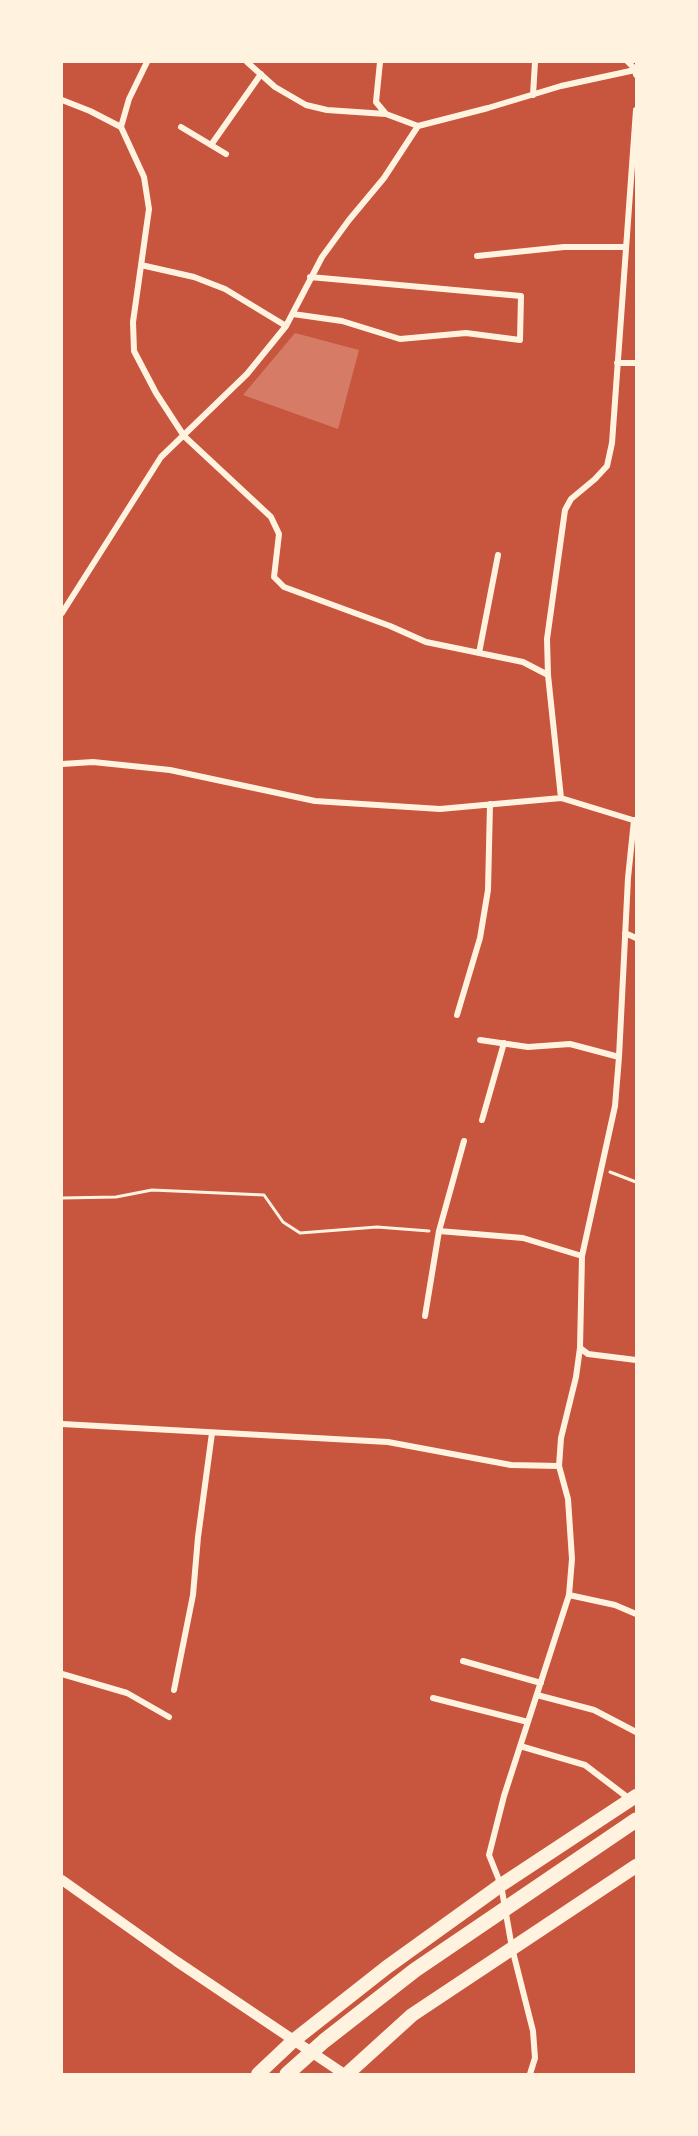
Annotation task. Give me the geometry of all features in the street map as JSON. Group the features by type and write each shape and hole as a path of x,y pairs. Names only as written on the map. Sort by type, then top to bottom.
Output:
{"highway":[{"path":"258,2074 293,2041 387,1967 501,1886 634,1798"},
{"path":"286,2074 324,2041 415,1970 636,1820"},
{"path":"346,2074 412,2015 636,1866"}],"main road":[{"path":"62,1880 293,2041 346,2074"}],"street":[{"path":"121,127 129,99 147,62"},
{"path":"247,62 275,87 306,105 327,110 387,114 418,126 561,86 636,71"},
{"path":"380,62 376,102 387,114"},
{"path":"533,95 536,62"},
{"path":"628,62 636,71"},
{"path":"211,145 261,74"},
{"path":"62,100 121,127 144,177 149,209 133,321 134,351 156,393 184,436 271,518 279,534 274,577 284,587 390,626 426,642 523,662 548,675"},
{"path":"561,798 548,675 547,639 566,510 571,499 607,466 612,443 636,110"},
{"path":"62,613 161,457 247,374 286,326 310,277 349,220 384,178 418,126"},
{"path":"182,127 226,154"},
{"path":"477,256 564,247 626,247"},
{"path":"141,266 194,277 225,289 286,326"},
{"path":"293,314 342,321 400,339 466,333 520,340 521,296 310,277"},
{"path":"617,363 636,363"},
{"path":"479,653 498,555"},
{"path":"62,764 93,762 170,770 315,801 440,809 561,798 635,821 628,878 615,1106 582,1256 580,1348 576,1377 561,1438 559,1466 568,1499 572,1559 569,1595 504,1796 489,1855 501,1886 512,1948 533,2031 535,2058 530,2074"},
{"path":"457,1015 480,938 487,900 490,804"},
{"path":"625,933 636,938"},
{"path":"480,1040 528,1047 570,1044 619,1057"},
{"path":"482,1120 504,1043"},
{"path":"424,1316 439,1231 464,1141"},
{"path":"439,1231 523,1238 582,1256"},
{"path":"580,1348 588,1354 636,1360"},
{"path":"62,1425 388,1442 511,1465 559,1466"},
{"path":"174,1690 193,1595 198,1537 213,1433"},
{"path":"569,1595 615,1605 636,1614"},
{"path":"463,1661 541,1683"},
{"path":"62,1674 127,1693 169,1717"},
{"path":"537,1695 594,1710 636,1732"},
{"path":"433,1698 528,1722"},
{"path":"520,1746 585,1765 634,1798"}],"path":[{"path":"600,1169 636,1182"},
{"path":"62,1198 116,1197 152,1190 264,1195 283,1222 300,1233 378,1227 439,1231"}],"building":[{"path":"295,333 359,350 338,429 243,395"}]}
